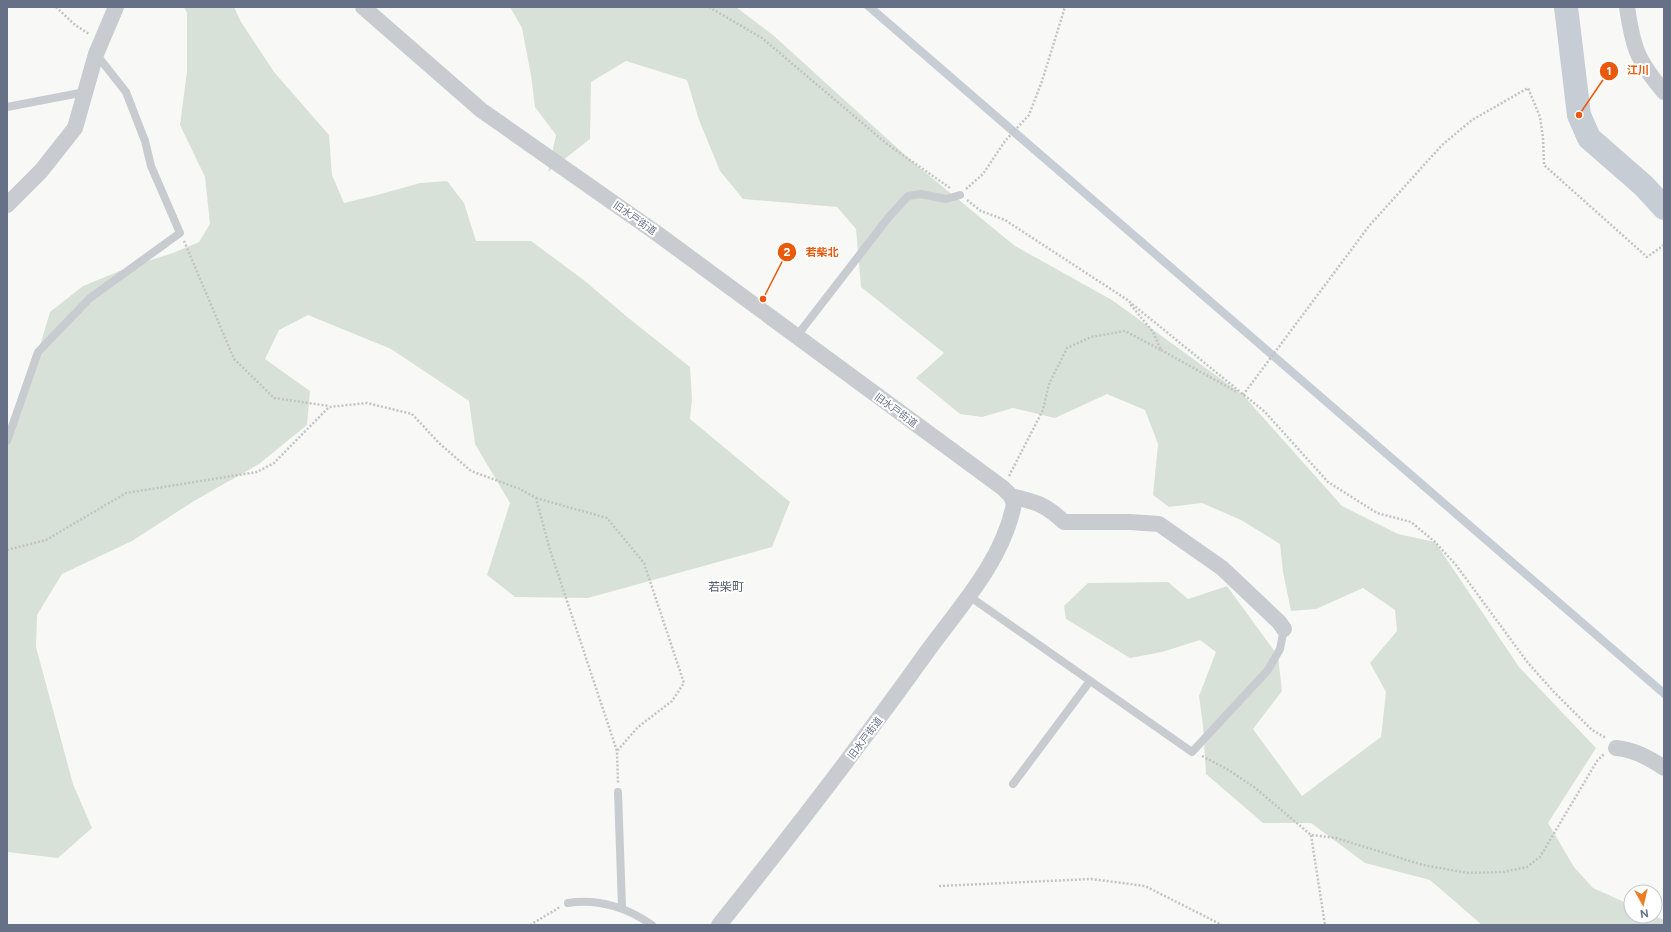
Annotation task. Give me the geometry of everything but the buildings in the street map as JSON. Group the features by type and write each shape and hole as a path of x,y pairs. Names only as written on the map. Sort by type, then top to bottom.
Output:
{"street":[{"path":"7,205 41,170 75,128 99,48 116,7"},
{"name":"旧水戸街道","path":"363,7 481,110 655,232 1007,492 1014,504 1013,511 997,552 969,596 874,726 719,925"},
{"path":"1627,7 1634,46 1642,63 1664,92"},
{"path":"1007,492 1039,503 1053,511 1064,522 1130,522 1159,524 1222,568 1279,622 1284,629"},
{"path":"1616,748 1624,749 1655,762 1664,768"}],"lane":[{"path":"7,441 38,352 90,298 180,233 151,166 145,141 126,92 99,48"},
{"path":"7,107 85,92"},
{"path":"796,337 888,218 908,196 921,194 946,200 960,195"},
{"path":"969,596 1192,752 1268,670 1280,649 1284,629"},
{"path":"1013,784 1090,681"},
{"path":"618,792 622,907"},
{"path":"568,903 578,901 622,907 637,914 652,925"}],"path":[{"path":"56,7 99,48"},
{"path":"709,7 762,38 887,144 981,211 1005,220 1126,299 1265,412 1328,482 1377,513 1411,522 1435,542 1456,565 1528,663 1554,692 1592,730 1606,738 1616,748"},
{"path":"960,195 983,174 1008,138 1029,115 1042,81 1065,7"},
{"path":"1243,395 1369,226 1442,145 1472,120 1528,88 1540,117 1543,138 1544,165 1647,257 1664,245"},
{"path":"180,233 234,359 274,398 329,407 367,403 412,414 435,439 471,471 520,490 536,498 608,518 644,563 684,683 672,701 638,727 617,752"},
{"path":"1126,299 1153,332 1161,350"},
{"path":"1007,492 1043,410 1049,384 1067,348 1091,337 1125,331 1243,395"},
{"path":"7,550 46,540 126,493 257,472 274,463 329,407"},
{"path":"536,498 550,550 617,752 618,792"},
{"path":"1192,752 1227,769 1254,787 1311,835 1336,838 1423,866 1468,873 1503,872 1526,867 1540,857 1597,761 1611,748 1616,748"},
{"path":"1311,835 1325,925"},
{"path":"939,886 1091,879 1145,886 1222,925"},
{"path":"530,925 568,903"}],"shaded area":[{"path":"184,7 234,7 241,22 274,72 329,135 332,175 344,203 420,183 447,181 464,203 476,241 531,241 585,281 690,367 692,399 690,419 790,502 772,547 588,598 515,597 487,575 510,503 475,444 469,401 391,349 308,315 279,330 265,359 310,391 307,425 259,464 194,501 132,541 62,574 37,615 36,647 73,784 92,828 58,858 7,852 7,430 18,420 50,312 83,286 132,266 173,253 199,242 210,224 205,177 180,125 187,71 187,13"},
{"path":"510,7 736,7 773,35 915,164 1015,246 1112,300 1243,395 1342,506 1398,534 1435,542 1519,667 1596,748 1548,823 1574,867 1593,888 1623,901 1623,924 1663,924 1663,920 1664,925 1482,925 1430,880 1365,863 1311,823 1263,823 1206,774 1203,726 1199,696 1216,652 1200,640 1162,652 1130,658 1066,619 1064,606 1088,583 1168,582 1188,599 1227,586 1278,656 1282,691 1253,729 1302,796 1381,737 1386,692 1370,663 1397,631 1395,610 1363,588 1316,609 1291,611 1283,572 1280,544 1241,520 1202,503 1169,507 1153,495 1158,444 1145,410 1107,394 1055,418 1013,408 982,417 960,414 916,378 944,353 861,287 856,229 837,207 743,199 720,171 699,120 687,80 626,61 591,82 590,139 548,172 556,135 535,107 531,75 522,28"},
{"path":"863,7 876,7 1664,688 1664,699"}],"waterway":[{"path":"1566,7 1579,115 1589,138 1644,186 1664,208"}],"place":[{"name":"江川","path":"1579,115"},
{"name":"若柴北","path":"763,299"}],"district":[{"name":"若柴町","path":"726,587"}]}
